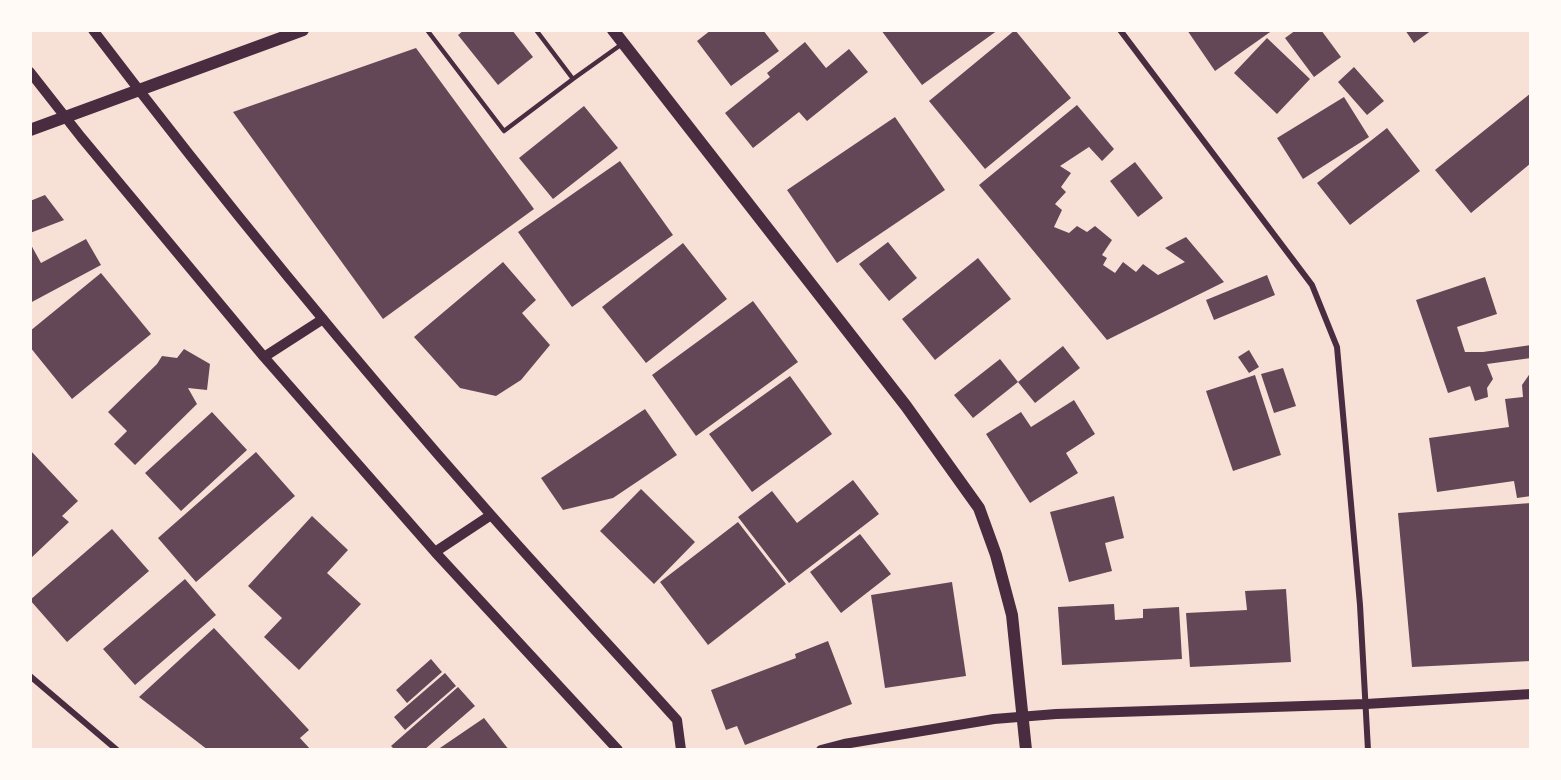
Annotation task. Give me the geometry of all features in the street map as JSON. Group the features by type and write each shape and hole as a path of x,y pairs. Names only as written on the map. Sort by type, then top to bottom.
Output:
{"main road":[{"path":"30,130 303,30"},
{"path":"613,30 906,406 979,508 996,555 1012,615 1026,750"}],"street":[{"path":"93,30 323,319 491,515 677,720 681,750"},
{"path":"1120,30 1312,285 1337,347 1360,605 1368,750"},
{"path":"30,72 264,357 435,552 618,750"},
{"path":"264,357 323,319"},
{"path":"435,552 491,515"},
{"path":"30,676 117,750"},
{"path":"821,750 994,719 1366,704 1531,694"}],"lane":[{"path":"427,30 504,131 623,43"},
{"path":"536,30 573,78"}],"building":[{"path":"464,30 512,30 533,57 498,85 458,35"},
{"path":"711,30 763,30 779,51 731,86 697,41"},
{"path":"881,30 998,30 922,85"},
{"path":"1015,30 1071,98 985,169 929,101"},
{"path":"1187,30 1273,30 1215,71"},
{"path":"1296,30 1321,30 1341,57 1314,77 1285,38"},
{"path":"1405,30 1432,30 1414,43"},
{"path":"1267,38 1310,79 1277,114 1234,73"},
{"path":"805,42 826,68 849,49 868,72 807,121 799,112 753,148 725,113 770,77 767,73"},
{"path":"416,48 534,209 383,319 233,112"},
{"path":"1354,67 1384,101 1367,115 1338,82"},
{"path":"1531,93 1531,163 1471,213 1435,170"},
{"path":"1344,97 1369,137 1303,179 1277,138"},
{"path":"1077,105 1114,149 1102,161 1089,147 1060,166 1071,173 1061,187 1066,192 1055,204 1062,210 1054,227 1069,233 1077,226 1087,232 1095,226 1112,240 1102,255 1107,258 1103,265 1115,273 1123,262 1136,272 1143,264 1158,275 1185,262 1165,248 1186,237 1224,282 1107,340 979,185"},
{"path":"584,106 618,148 553,199 519,158"},
{"path":"895,117 945,190 837,263 787,190"},
{"path":"1387,128 1420,171 1350,225 1317,183"},
{"path":"620,161 673,235 572,307 518,232"},
{"path":"1135,162 1163,198 1138,217 1110,181"},
{"path":"45,195 64,220 30,233 30,201"},
{"path":"86,239 101,265 30,303 30,243 41,263"},
{"path":"888,242 917,278 889,301 859,264"},
{"path":"683,243 727,299 646,363 602,307"},
{"path":"978,258 1011,299 935,360 902,319"},
{"path":"503,262 536,300 522,313 550,345 521,380 496,396 460,388 414,337"},
{"path":"101,273 151,334 72,399 30,347 30,331"},
{"path":"1267,275 1275,295 1214,320 1206,300"},
{"path":"1485,277 1497,314 1457,327 1465,352 1483,352 1531,345 1531,358 1487,364 1493,379 1487,388 1488,397 1475,401 1470,386 1448,393 1416,300"},
{"path":"753,301 798,362 696,436 652,375"},
{"path":"1063,346 1080,368 1035,403 1018,382"},
{"path":"184,349 210,364 207,390 188,388 197,404 135,465 114,444 127,431 108,412 157,364 162,356 177,358"},
{"path":"1249,350 1259,367 1249,373 1238,357"},
{"path":"1000,359 1018,382 973,418 954,395"},
{"path":"1283,368 1296,406 1274,413 1261,374"},
{"path":"1531,372 1531,496 1517,498 1514,481 1437,492 1429,438 1509,427 1505,399 1523,397 1522,385"},
{"path":"1255,375 1281,455 1233,471 1206,391"},
{"path":"790,376 832,434 752,492 709,434"},
{"path":"1074,400 1095,434 1066,453 1078,473 1030,503 986,434 1021,412 1031,427"},
{"path":"645,409 677,455 613,498 563,510 541,478"},
{"path":"212,412 247,450 181,511 145,473"},
{"path":"30,450 78,501 62,516 69,522 30,559"},
{"path":"256,452 295,496 196,582 158,538"},
{"path":"853,480 879,514 789,583 738,517 772,491 797,523"},
{"path":"641,489 695,542 654,584 600,531"},
{"path":"1114,496 1124,538 1105,543 1112,571 1069,582 1050,512"},
{"path":"1531,503 1531,661 1412,667 1398,513"},
{"path":"312,516 348,550 327,573 361,604 299,670 264,637 282,618 248,586"},
{"path":"738,522 786,584 708,645 660,582"},
{"path":"112,529 149,571 67,642 30,600"},
{"path":"860,534 891,574 841,613 810,572"},
{"path":"185,579 216,615 135,685 103,649"},
{"path":"952,582 966,676 885,688 871,595"},
{"path":"1286,589 1291,662 1190,667 1186,613 1247,610 1245,591"},
{"path":"1114,604 1115,620 1143,618 1143,609 1179,607 1182,659 1062,665 1058,607"},
{"path":"214,628 309,730 300,738 311,750 208,750 139,697"},
{"path":"828,641 852,704 745,745 737,726 726,730 711,690 796,658 795,654"},
{"path":"431,659 442,672 407,703 396,690"},
{"path":"445,673 456,686 405,730 394,717"},
{"path":"458,687 475,706 424,750 395,750 391,746"},
{"path":"484,718 509,750 437,750"}]}
